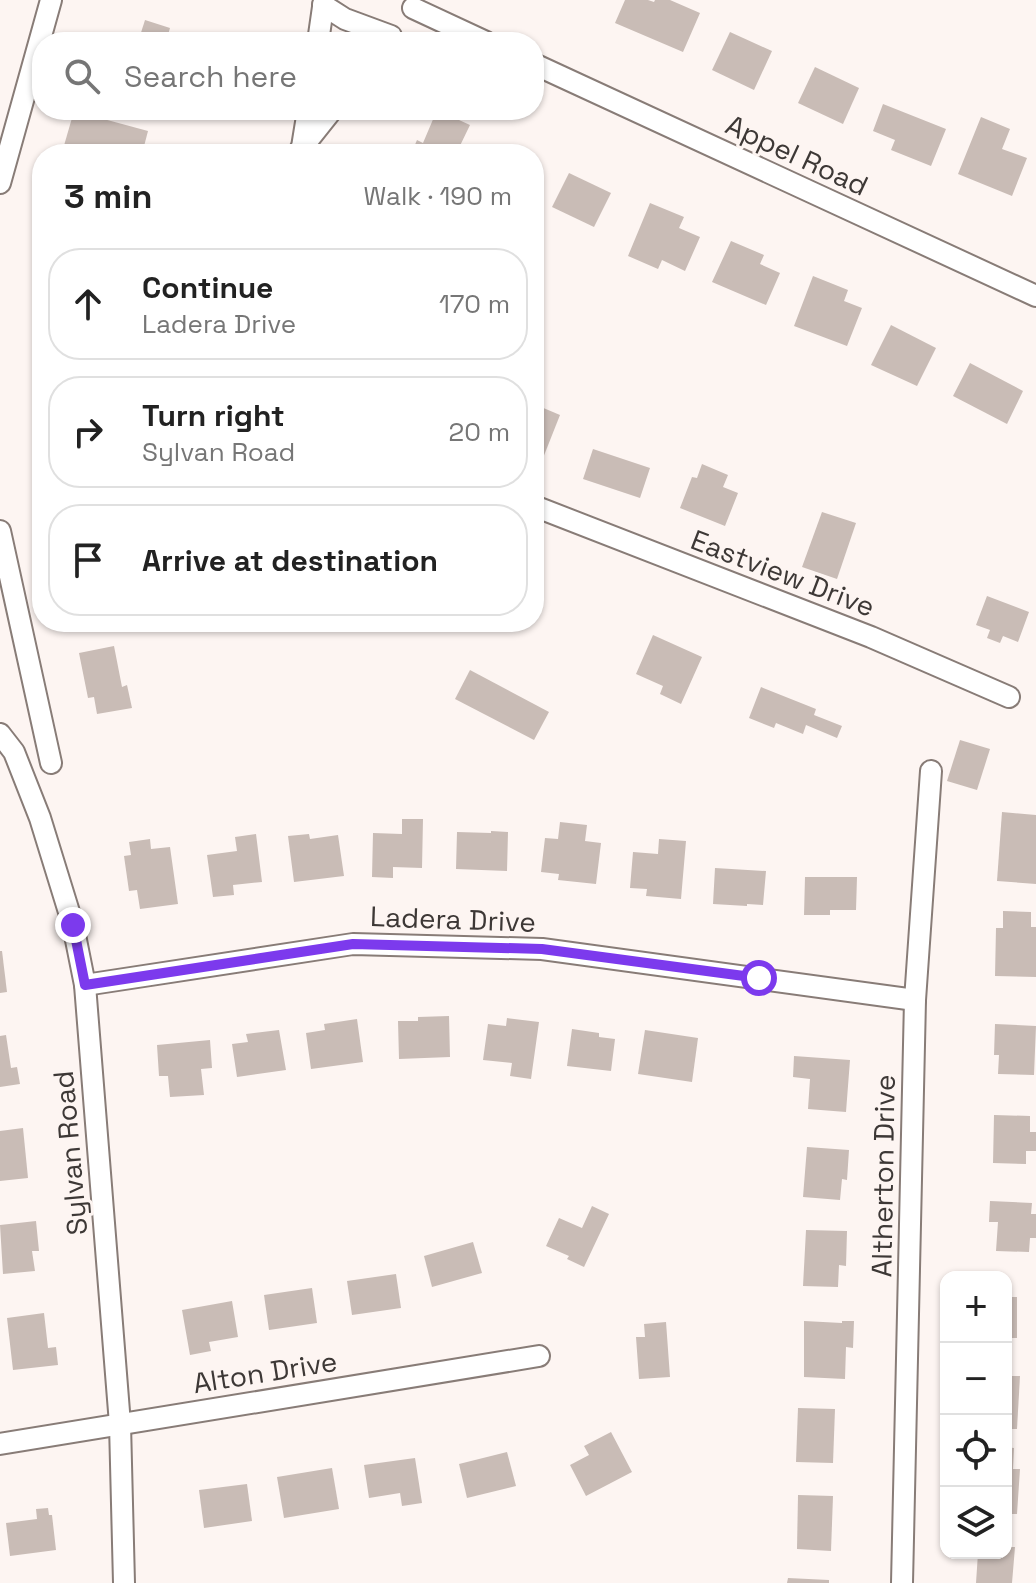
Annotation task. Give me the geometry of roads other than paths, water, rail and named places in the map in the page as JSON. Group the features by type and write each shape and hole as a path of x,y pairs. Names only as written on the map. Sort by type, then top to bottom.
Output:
{"street":[{"path":"42,32 51,0"},
{"path":"320,32 324,3 345,19 374,32"},
{"path":"394,32 416,4 468,32"},
{"path":"0,183 32,68"},
{"name":"Appel Road","path":"544,69 1036,296"},
{"path":"301,144 306,120"},
{"path":"305,144 324,120"},
{"name":"Eastview Drive","path":"544,510 871,637 1009,697"},
{"path":"0,531 51,763"},
{"name":"Sylvan Road","path":"0,734 14,752 40,818 73,925 85,985 120,1424 124,1583"},
{"name":"Altherton Drive","path":"902,1583 915,1000 931,771"},
{"name":"Ladera Drive","path":"85,985 353,944 542,949 915,1000"},
{"name":"Alton Drive","path":"0,1444 539,1356"}]}
